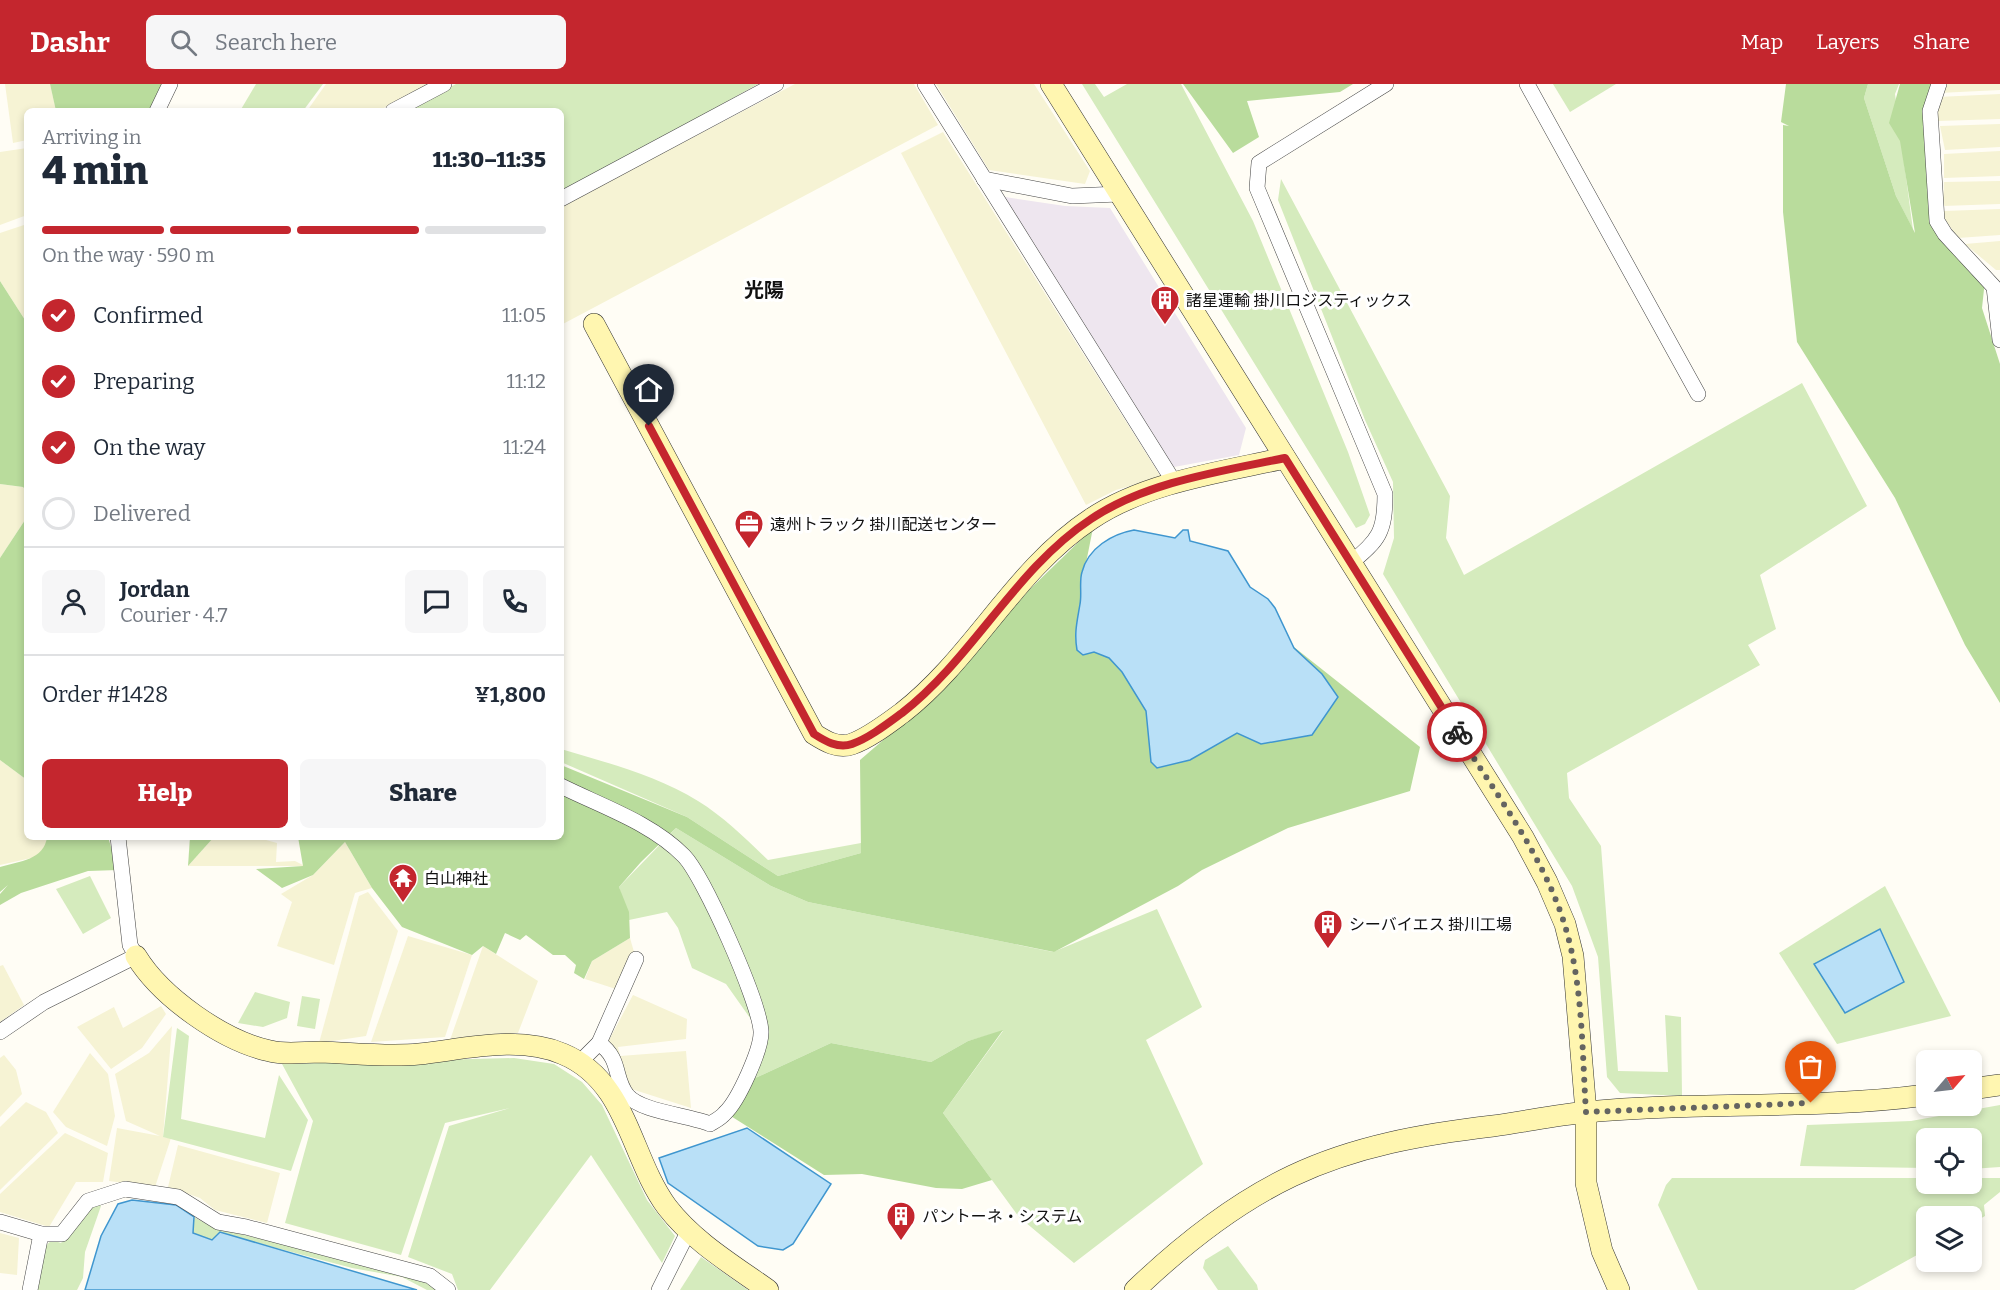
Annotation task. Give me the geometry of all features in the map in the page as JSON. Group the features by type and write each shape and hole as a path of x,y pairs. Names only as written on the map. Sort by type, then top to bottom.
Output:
{"street":[{"path":"158,108 170,84"},
{"path":"399,108 444,84"},
{"path":"564,197 776,84"},
{"path":"925,84 1174,482"},
{"path":"1051,84 1523,837 1547,882 1565,924 1573,956 1586,1112 1587,1183 1602,1251 1618,1290"},
{"path":"1351,563 1377,541 1385,517 1385,494 1257,188 1259,164 1386,84"},
{"path":"1527,84 1698,394"},
{"path":"1939,84 1930,111 1937,221 1945,234 1994,287 2000,340"},
{"path":"984,178 1072,196 1119,194"},
{"path":"594,324 814,734 830,744 850,745 889,723 917,701 964,653 1041,561 1066,536 1095,516 1174,482 1285,458"},
{"path":"564,787 658,834 684,856 701,881 735,956 761,1030 758,1055 726,1113 710,1124 695,1118 638,1105 627,1095 611,1052 599,1043"},
{"path":"118,840 130,945 144,970 162,989 197,1016 232,1037 271,1051 416,1054 498,1045 533,1046 563,1054 579,1063 601,1081 616,1100 666,1205 688,1232 768,1290"},
{"path":"0,1032 44,1002 136,957"},
{"path":"579,1063 599,1043 636,959"},
{"path":"1982,1087 2000,1085"},
{"path":"1135,1290 1171,1256 1236,1208 1290,1176 1359,1149 1441,1132 1586,1112 1744,1106 1916,1096"},
{"path":"0,1222 41,1234 62,1234 88,1201 102,1195 124,1189 160,1194 178,1197 218,1222 246,1227 430,1276 447,1290"},
{"path":"659,1290 688,1232"},
{"path":"30,1290 41,1234"}],"shaded area":[{"path":"5,84 50,84 55,108 24,108 24,141 13,143"},
{"path":"326,84 429,84 384,108 309,108"},
{"path":"795,84 914,84 938,125 564,323 564,204"},
{"path":"936,84 1034,84 1090,171 1085,184 989,170"},
{"path":"1943,84 2000,84 2000,90 1939,93"},
{"path":"2000,94 2000,119 1938,121 1933,110 1938,97"},
{"path":"2000,124 2000,147 1945,150 1940,126"},
{"path":"943,132 1161,477 1116,490 1086,505 901,153"},
{"path":"24,148 24,216 0,225 0,152"},
{"path":"2000,151 2000,176 1944,178 1944,154"},
{"path":"2000,181 2000,204 1943,206 1944,182"},
{"path":"1005,197 1065,206 1110,208 1246,428 1239,455 1174,467"},
{"path":"2000,209 2000,235 1958,238 1944,218 1944,211"},
{"path":"24,225 24,318 0,281 0,233"},
{"path":"2000,241 2000,270 1996,270 1965,244"},
{"path":"0,484 23,487 24,522 0,558"},
{"path":"0,760 24,778 24,840 46,840 45,848 36,857 0,865"},
{"path":"211,840 266,840 277,843 276,862 295,861 305,866 188,866"},
{"path":"345,842 372,888 355,893 334,965 277,946 292,902 281,894 313,875"},
{"path":"368,892 398,931 366,1036 319,1043 359,896"},
{"path":"408,936 472,955 445,1037 371,1042"},
{"path":"630,938 636,959 622,991 585,979 592,961"},
{"path":"483,946 538,981 518,1033 450,1040"},
{"path":"3,965 24,1005 0,1022 0,966"},
{"path":"633,995 687,1019 686,1039 618,1047 620,1056 686,1051 691,1108 622,1086 608,1042"},
{"path":"161,1006 166,1014 142,1048 111,1069 77,1027 114,1007 123,1028"},
{"path":"172,1026 163,1137 171,1138 155,1187 109,1181 117,1128 160,1136 126,1121 115,1074 149,1053"},
{"path":"90,1053 108,1074 115,1116 107,1146 66,1127 53,1112"},
{"path":"4,1055 16,1070 22,1094 0,1117 0,1058"},
{"path":"26,1102 46,1112 58,1133 0,1190 0,1127"},
{"path":"65,1133 108,1153 103,1182 76,1182 49,1227 0,1212 0,1194"},
{"path":"178,1145 280,1173 267,1223 215,1210 200,1198 168,1187"},
{"path":"0,1233 19,1238 17,1275 0,1273"}],"green space":[{"path":"50,84 169,84 159,108 55,108"},
{"path":"256,84 323,84 305,108 242,108"},
{"path":"456,84 758,84 564,192 564,108 410,108"},
{"path":"1082,84 1095,84 1104,97 1127,84 1181,84 1253,221 1348,452 1370,515 1365,524 1356,528"},
{"path":"1183,84 1353,84 1340,92 1247,101 1259,137 1233,153"},
{"path":"1553,84 1616,84 1570,112"},
{"path":"1786,84 1868,84 1864,98 1896,196 1915,233 1900,141 1889,123 1900,84 1937,84 1937,221 1985,280 1982,308 2000,364 2000,703 1965,645 1895,498 1797,342 1783,212 1783,125 1789,126 1781,122"},
{"path":"1868,84 1899,84 1895,94 1913,230 1896,196 1864,98"},
{"path":"1281,179 1450,496 1446,538 1464,575 1802,383 1867,506 1760,575 1776,629 1748,645 1760,665 1567,773 1569,798 1601,846 1618,1071 1668,1072 1665,1015 1681,1017 1682,1096 1620,1093 1607,1077 1598,957 1572,886 1383,574 1394,538 1393,482 1365,420 1278,200"},
{"path":"0,281 24,318 24,488 0,484"},
{"path":"24,522 24,778 0,760 0,558"},
{"path":"1093,528 1082,583 1260,620 1420,747 1410,791 1288,828 1202,870 1178,886 1054,952 808,902 771,886 676,828 619,887 629,912 630,938 592,961 584,979 574,973 576,965 565,955 553,955 526,935 520,940 505,933 496,954 483,946 472,955 402,927 372,888 345,842 313,875 282,888 256,869 303,866 299,840 564,840 564,766 687,817 778,876 861,853 860,760 946,686 1029,590"},
{"path":"564,750 631,770 682,792 717,814 768,860 861,843 861,853 778,876 687,817 564,763"},
{"path":"676,828 771,886 808,902 1053,952 1157,909 1202,1007 1146,1040 1203,1164 1074,1263 1019,1217 943,1113 1003,1031 968,1041 931,1062 831,1043 751,1080 767,1042 726,984 692,968 678,928 667,912 629,920 619,887"},
{"path":"46,840 109,840 118,870 88,871 21,893 0,905 0,894 8,885 0,892 0,867 30,858 41,851"},
{"path":"190,840 211,840 188,866"},
{"path":"90,876 111,918 83,934 56,889"},
{"path":"1885,886 1951,1016 1837,1044 1779,953"},
{"path":"255,992 290,1002 287,1018 263,1027 238,1023"},
{"path":"302,996 320,999 315,1029 297,1026"},
{"path":"177,1028 189,1036 181,1119 265,1138 279,1075 308,1120 291,1171 163,1137"},
{"path":"1003,1030 943,1113 992,1180 962,1189 936,1188 862,1174 824,1175 726,1113 751,1080 831,1043 931,1062 968,1041"},
{"path":"514,1058 554,1064 582,1082 602,1105 647,1200 675,1236 662,1263 591,1155 490,1290 458,1290 452,1274 408,1257 449,1126 510,1108 445,1123 401,1255 285,1223 313,1121 282,1064"},
{"path":"2000,1105 2000,1167 1982,1168 1982,1128 1916,1128 1916,1168 1800,1166 1807,1125 1911,1121 1939,1116 1982,1116 1982,1108"},
{"path":"1672,1178 1916,1178 1916,1194 1982,1194 1982,1178 2000,1178 2000,1192 1984,1205 1985,1216 1982,1218 1982,1206 1916,1206 1916,1256 1854,1290 1698,1290 1658,1205 1666,1185"},
{"path":"95,1201 101,1206 85,1252 83,1278 77,1290 35,1290 42,1249 52,1240 61,1243"},
{"path":"194,1217 214,1228 414,1274 438,1290 427,1290 402,1277 352,1268 220,1233 212,1240 192,1233"},
{"path":"1228,1246 1257,1285 1258,1290 1218,1290 1203,1268 1205,1260"},
{"path":"701,1257 748,1290 680,1290"}],"water":[{"path":"1134,530 1175,538 1183,530 1188,530 1190,541 1228,551 1250,587 1268,599 1275,608 1294,648 1322,674 1338,697 1312,735 1261,744 1237,733 1190,760 1157,768 1151,762 1146,711 1122,672 1109,658 1094,652 1083,655 1077,650 1076,644 1081,579 1085,563 1095,549 1109,539"},
{"path":"1880,929 1904,982 1845,1013 1814,964"},
{"path":"747,1128 831,1184 793,1244 783,1250 758,1246 668,1183 659,1158"},
{"path":"132,1200 176,1205 194,1217 193,1233 212,1240 220,1232 417,1290 85,1290 101,1236 118,1204"}],"way so far":[{"path":"1457,732 1523,837 1547,882 1565,924 1577,986 1586,1112 1811,1103"}],"place":[{"name":"諸星運輸 掛川ロジスティックス","path":"1165,326"},
{"name":"遠州トラック 掛川配送センター","path":"749,550"},
{"name":"白山神社","path":"403,904"},
{"name":"シーバイエス 掛川工場","path":"1328,950"},
{"name":"パントーネ・システム","path":"901,1242"}],"district":[{"name":"光陽","path":"764,290"}],"route":[{"path":"649,426 814,734 830,744 850,745 889,723 917,701 964,653 1041,561 1066,536 1095,516 1174,482 1285,458 1457,732"}]}
